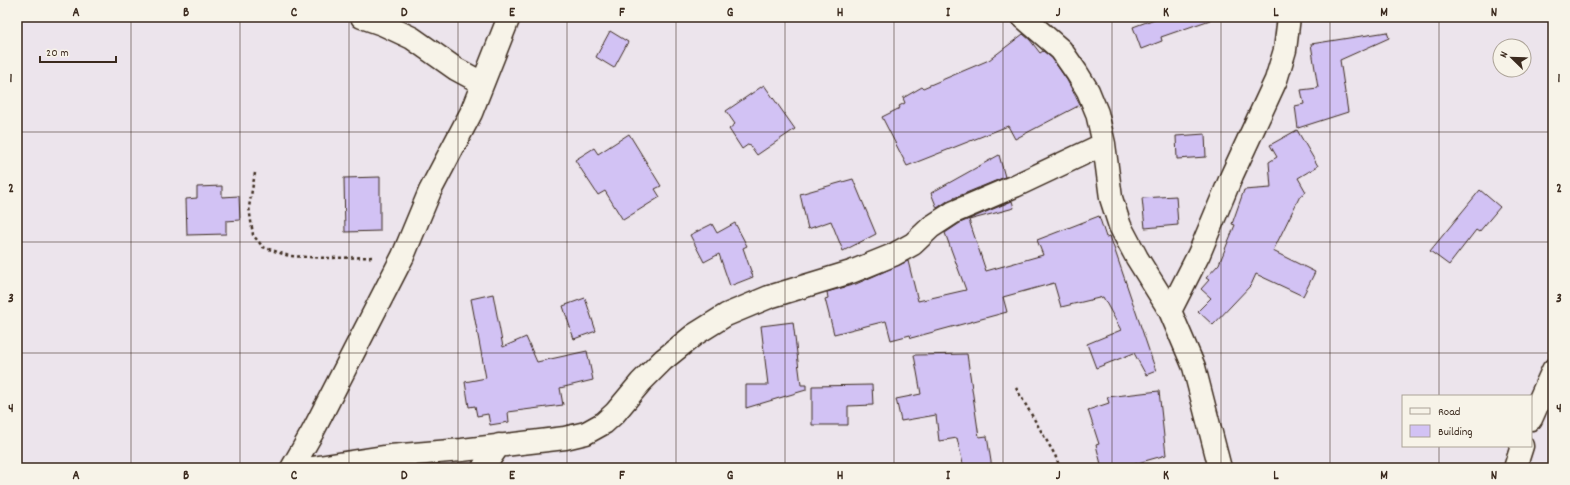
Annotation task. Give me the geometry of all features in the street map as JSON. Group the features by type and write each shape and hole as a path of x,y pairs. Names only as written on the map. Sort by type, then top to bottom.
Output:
{"street":[{"path":"362,17 382,24 412,38 456,69 482,83"},
{"path":"292,468 312,433 403,256 430,191 471,113 509,17"},
{"path":"1023,17 1061,50 1088,91 1097,113 1104,144 1111,198 1120,226 1137,258 1170,311 1194,368 1220,468"},
{"path":"1170,311 1200,254 1232,175 1276,80 1285,50 1289,17"},
{"path":"312,468 390,456 462,450 565,438 586,433 604,423 615,413 641,382 663,360 694,335 726,315 769,297 851,272 893,255 913,244 931,227 954,212 1015,186 1104,144"},
{"path":"1532,417 1553,370"},
{"path":"484,468 499,445"},
{"path":"1515,468 1522,447"}],"path":[{"path":"254,173 249,207 253,235 263,247 289,256 328,258 403,256"},
{"path":"1016,388 1055,454 1060,468"}],"building":[{"path":"1160,17 1210,17 1210,20 1161,37 1162,41 1141,49 1133,27"},
{"path":"610,31 628,42 614,68 596,57"},
{"path":"1387,32 1389,38 1340,60 1348,112 1298,128 1295,106 1304,104 1301,90 1318,88 1311,44"},
{"path":"1023,34 1030,40 1040,53 1043,51 1052,58 1067,80 1080,105 1015,139 1008,126 907,166 882,117 900,108 899,106 905,103 903,98 922,87 923,88 989,60"},
{"path":"764,85 795,129 757,155 749,144 742,149 729,129 735,124 726,111"},
{"path":"1297,130 1318,166 1298,178 1306,192 1300,196 1273,251 1315,272 1303,296 1256,274 1251,285 1213,325 1198,311 1211,298 1201,289 1209,280 1206,278 1219,264 1235,225 1232,224 1244,190 1271,188 1269,162 1277,157 1270,145"},
{"path":"629,134 661,186 655,189 660,197 623,220 605,191 598,195 575,160 594,148 598,154"},
{"path":"1205,134 1206,157 1177,159 1176,136"},
{"path":"999,155 1005,177 949,200 937,208 931,193"},
{"path":"380,177 380,231 345,232 344,178"},
{"path":"853,179 876,234 843,251 831,221 808,229 800,194"},
{"path":"222,186 222,197 239,196 240,220 226,221 226,234 187,235 186,199 197,198 197,187"},
{"path":"1480,190 1500,207 1479,232 1476,230 1449,265 1430,251"},
{"path":"1176,196 1178,225 1145,228 1142,198"},
{"path":"1012,201 1014,208 969,220 986,271 1043,255 1037,240 1099,216 1106,237 1110,236 1156,371 1146,375 1134,353 1096,368 1087,344 1121,330 1103,297 1061,307 1054,283 1003,297 1007,312 911,338 910,335 891,340 886,321 834,334 825,299 828,298 827,292 856,284 908,261 918,301 966,290 945,233 960,223"},
{"path":"735,223 747,246 743,248 753,277 730,286 719,254 704,262 690,235 712,224 717,233"},
{"path":"493,294 503,347 526,337 537,362 587,351 593,380 560,388 563,405 508,412 509,422 490,425 488,414 477,416 475,406 469,407 465,382 486,378 471,299"},
{"path":"585,298 596,331 574,339 563,306"},
{"path":"793,322 801,385 806,385 806,390 746,408 746,385 768,385 761,326"},
{"path":"967,354 979,437 987,436 992,468 964,468 957,438 939,441 936,415 901,421 896,399 921,394 914,355"},
{"path":"872,385 873,405 848,406 848,425 812,425 812,386"},
{"path":"1159,391 1166,455 1120,468 1102,468 1096,445 1099,444 1088,410 1109,403 1107,397"}]}
